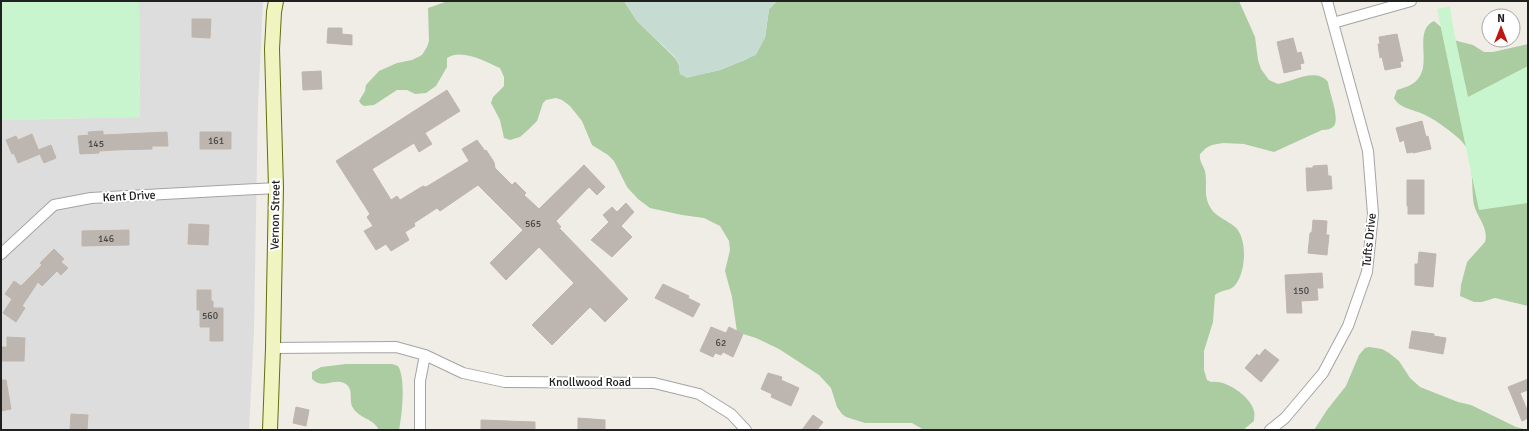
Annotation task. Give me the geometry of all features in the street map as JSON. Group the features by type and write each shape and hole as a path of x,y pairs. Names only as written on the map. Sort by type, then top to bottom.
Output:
{"street":[{"name":"Vernon Street","path":"270,430 276,188 272,49 276,1"},
{"name":"Tufts Drive","path":"1270,430 1285,418 1323,373 1348,326 1367,272 1373,214 1368,151 1327,1"},
{"path":"1333,23 1411,1"},
{"name":"Kent Drive","path":"1,254 54,205 91,198 276,188"},
{"name":"Knollwood Road","path":"273,348 396,347 425,355 463,373 505,382 654,383 699,394 731,414 746,430"},
{"path":"420,430 420,381 425,355"}],"shaded area":[{"path":"139,1 263,1 258,105 254,331 249,430 1,430 1,120 140,117"}],"green space":[{"path":"1,1 139,1 140,117 1,120"},
{"path":"448,1 624,1 637,21 675,58 679,65 680,74 707,73 720,70 747,59 765,38 769,9 777,1 1239,1 1255,37 1258,60 1261,69 1269,80 1278,84 1311,75 1323,78 1328,82 1336,117 1336,122 1332,128 1322,130 1274,152 1244,144 1223,143 1212,145 1200,154 1206,176 1206,195 1209,205 1214,212 1239,231 1242,238 1244,254 1242,271 1234,287 1215,295 1213,322 1204,351 1204,370 1207,380 1211,382 1224,383 1237,390 1248,400 1254,412 1254,421 1243,430 924,430 912,423 865,423 846,417 837,407 831,388 819,375 779,349 756,338 737,332 732,297 725,271 730,250 729,241 720,226 704,218 650,208 638,199 627,187 614,161 608,155 592,145 582,121 570,106 562,100 556,98 546,100 543,103 537,121 529,129 520,137 510,140 504,138 500,120 491,103 493,97 504,86 504,77 500,68 474,57 460,54 447,58 447,67 436,86 426,93 415,94 407,90 397,90 374,105 364,106 361,104 359,101 365,91 366,85 379,71 397,63 412,60 422,55 429,41 428,8"},
{"path":"624,1 777,1 769,9 765,38 756,55 720,70 687,78 680,74 679,65 675,57 637,21"},
{"path":"1450,6 1468,97 1528,66 1528,203 1479,210 1437,9"},
{"path":"1434,21 1457,41 1473,45 1484,52 1521,48 1521,46 1528,44 1528,306 1495,298 1482,302 1474,302 1460,296 1461,285 1467,262 1485,242 1486,237 1484,227 1474,205 1469,153 1463,143 1447,129 1428,116 1399,104 1394,98 1397,90 1413,84 1420,76 1424,62 1423,38 1428,25"},
{"path":"1369,347 1382,349 1389,353 1399,361 1410,378 1420,387 1458,402 1471,405 1516,427 1528,430 1314,430 1327,410 1346,386 1359,355 1365,348"},
{"path":"346,364 392,364 398,366 403,388 399,430 379,430 373,423 356,412 352,405 349,388 344,383 336,382 320,384 312,379 312,372 321,367"}],"building":[{"path":"192,19 211,19 210,38 192,37"},
{"path":"328,28 342,28 342,34 352,35 352,45 327,43"},
{"path":"1397,34 1403,61 1400,62 1401,67 1385,70 1382,57 1380,58 1378,44 1380,44 1379,37"},
{"path":"1293,38 1297,53 1301,52 1304,63 1300,64 1301,69 1284,73 1277,42"},
{"path":"321,71 322,89 303,90 302,72"},
{"path":"447,90 460,111 425,133 432,144 419,152 414,143 372,169 391,200 397,196 400,200 423,186 426,187 469,161 462,149 477,140 494,162 495,168 512,185 515,182 526,193 524,195 539,209 584,165 605,187 597,195 589,187 556,221 561,227 559,228 628,299 605,322 590,307 552,345 532,325 574,283 539,247 506,280 490,263 523,230 478,185 440,211 437,208 414,223 415,226 405,232 409,240 391,251 386,244 376,250 364,231 373,226 367,217 370,214 336,161"},
{"path":"1422,121 1431,149 1407,153 1404,140 1400,142 1396,128"},
{"path":"103,131 103,135 167,132 168,146 152,146 152,149 99,151 99,153 80,154 78,136 89,135 88,132"},
{"path":"200,132 231,132 231,149 200,149"},
{"path":"32,134 40,154 18,163 6,140 16,136 18,140"},
{"path":"51,145 56,158 44,163 38,150"},
{"path":"1327,165 1328,176 1331,176 1332,189 1307,191 1306,168"},
{"path":"1407,180 1424,180 1424,214 1408,214"},
{"path":"626,203 634,212 621,226 632,237 612,257 591,240 609,222 603,215 612,207 617,212"},
{"path":"1313,220 1327,221 1326,235 1329,235 1327,255 1308,253"},
{"path":"189,224 209,225 208,245 188,244"},
{"path":"129,230 129,245 82,246 82,231"},
{"path":"54,249 64,259 61,262 68,268 61,275 57,271 42,286 38,282 22,306 25,308 16,322 3,313 12,299 5,294 14,281 21,286 42,265 40,263"},
{"path":"1419,252 1436,254 1433,287 1415,285 1415,264 1418,264"},
{"path":"1322,273 1323,288 1317,288 1318,300 1301,301 1302,313 1287,313 1285,275"},
{"path":"663,284 689,296 688,298 700,304 693,317 655,298"},
{"path":"197,290 211,290 211,301 213,301 213,308 223,308 223,341 210,341 210,327 200,327 200,310 197,310"},
{"path":"711,327 726,333 729,327 743,334 733,357 723,352 721,355 715,353 713,357 700,351"},
{"path":"1412,331 1434,334 1434,336 1446,338 1443,354 1409,348"},
{"path":"7,337 25,338 24,361 1,361 1,347 7,347"},
{"path":"1265,349 1279,360 1261,382 1245,368 1257,354 1259,356"},
{"path":"768,373 782,377 781,380 799,388 791,406 771,397 772,394 761,389"},
{"path":"1528,379 1528,390 1520,393 1528,412 1528,418 1522,421 1508,387"},
{"path":"1,380 6,380 11,409 1,411"},
{"path":"296,407 309,410 306,426 293,423"},
{"path":"71,414 88,415 87,430 70,430"},
{"path":"813,415 823,422 817,430 802,430"},
{"path":"578,418 605,420 605,430 578,430"},
{"path":"481,420 535,422 535,430 481,430"}]}
